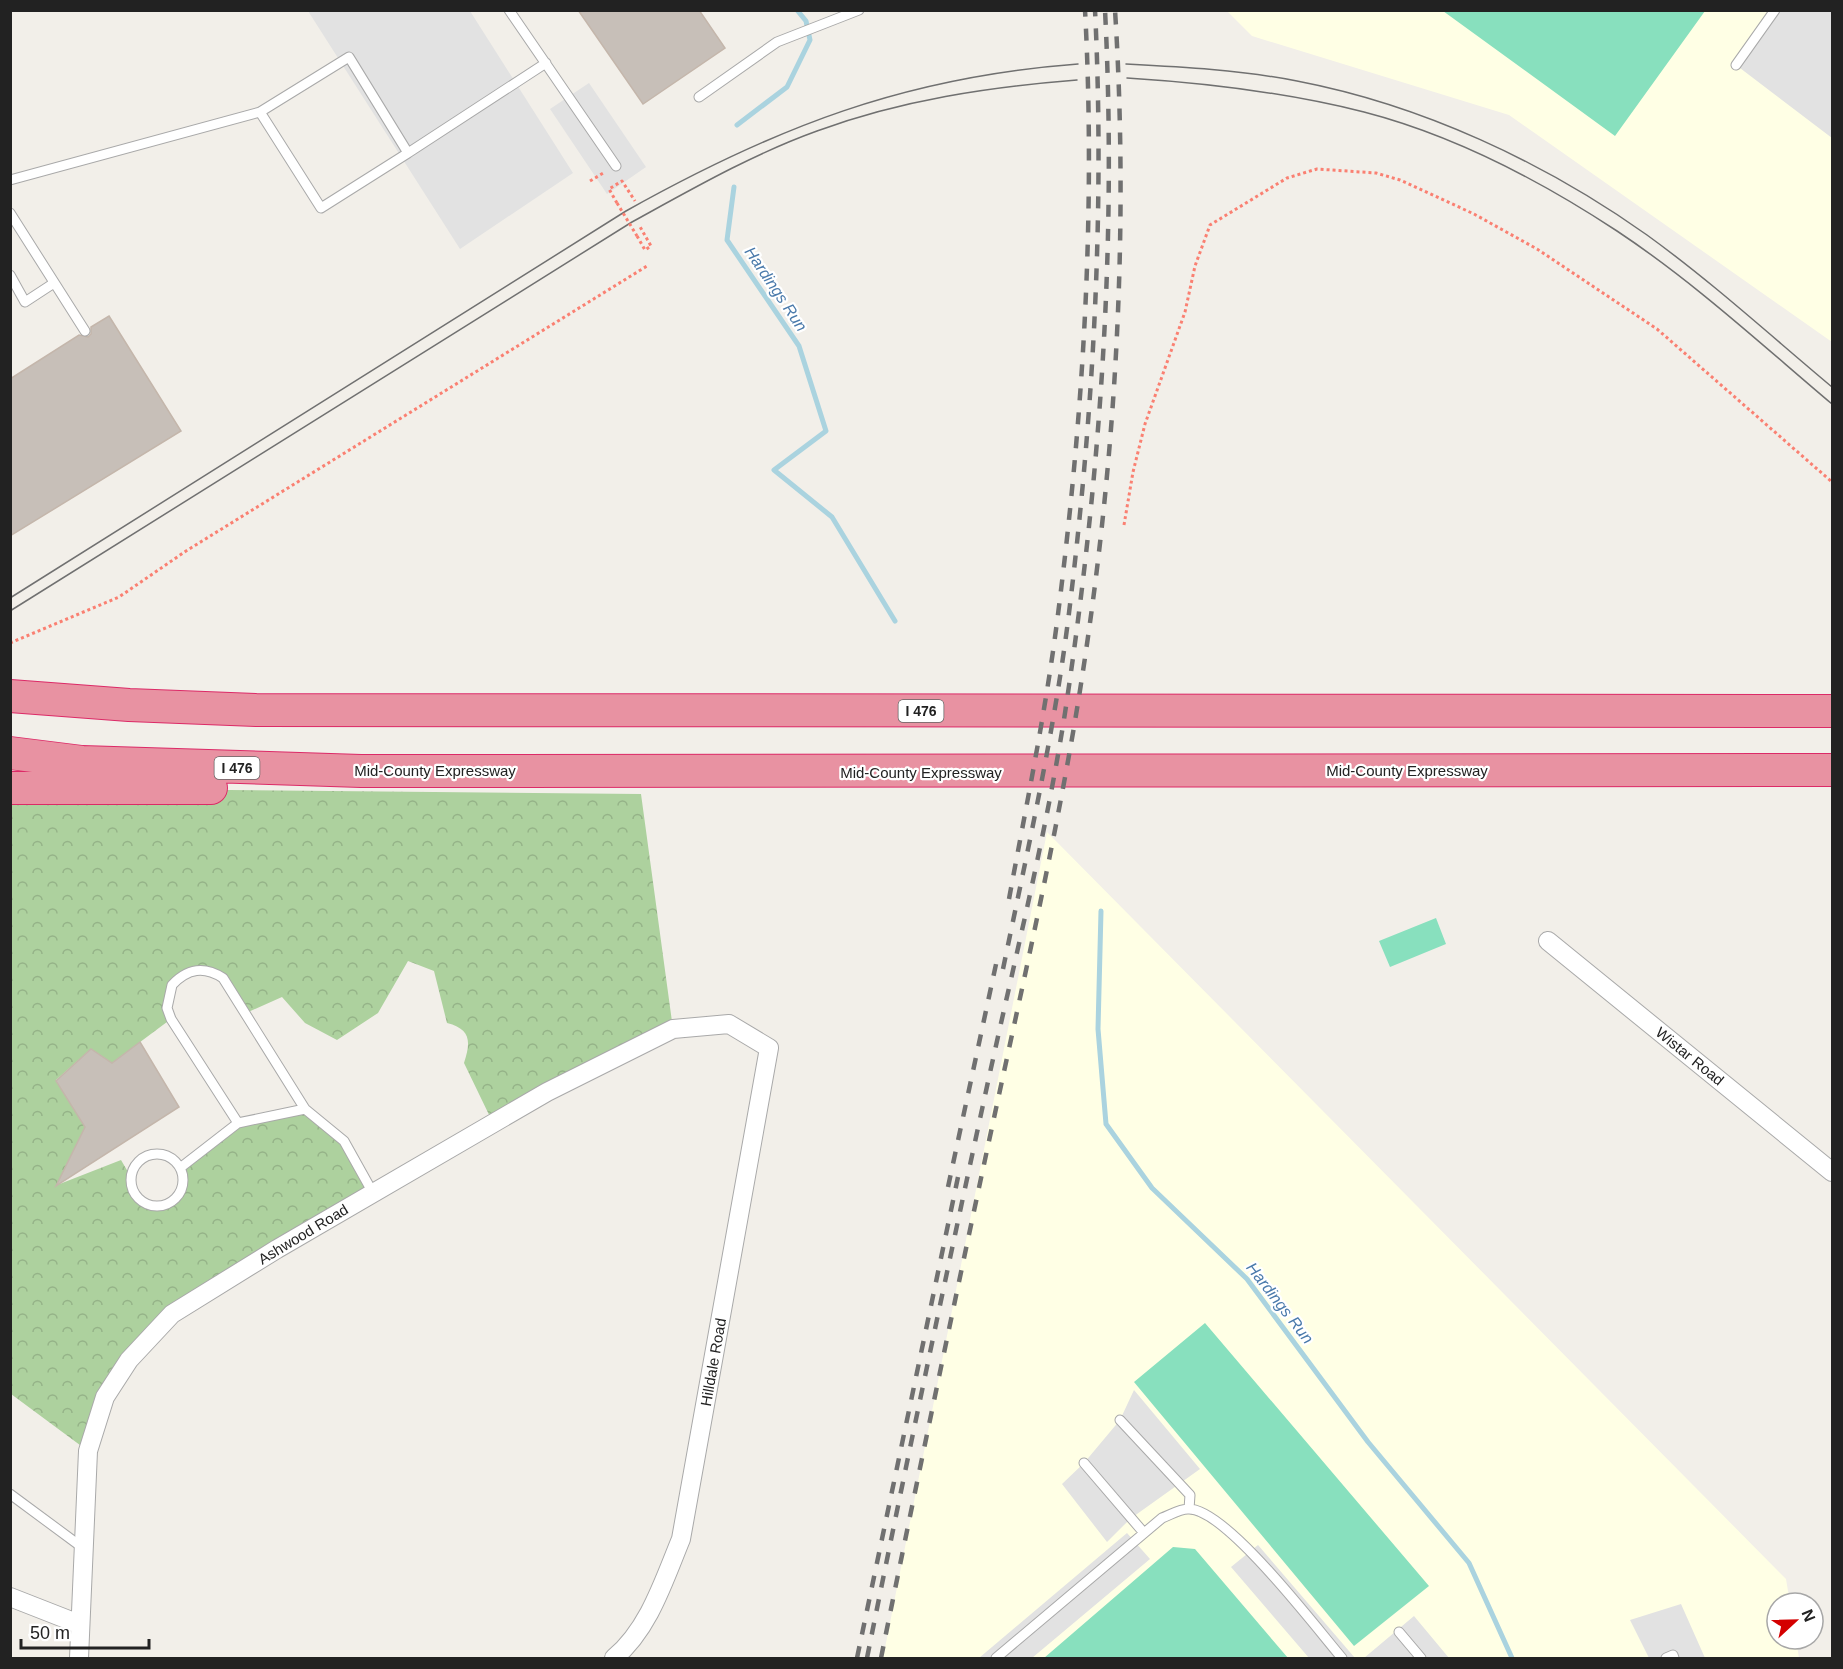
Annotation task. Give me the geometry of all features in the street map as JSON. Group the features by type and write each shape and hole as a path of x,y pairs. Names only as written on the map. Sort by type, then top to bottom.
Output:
{"highway":[{"name":"I 476","path":"10,696 129,705 256,710 1833,711"},
{"name":"Mid-County Expressway","path":"10,753 82,762 184,766 463,770 836,772 1833,770"},
{"path":"10,788 284,788 381,782 463,770"}],"street":[{"name":"Wistar Road","path":"1548,941 1833,1172"},
{"name":"Ashwood Road","path":"79,1659 88,1451 105,1397 129,1360 172,1314 547,1092 673,1029 729,1024 769,1048"},
{"name":"Hilldale Road","path":"614,1659 630,1645 659,1593 681,1539 769,1048"},
{"path":"10,1597 79,1624"}],"lane":[{"path":"509,10 616,166"},
{"path":"699,97 777,42 859,10"},
{"path":"1736,65 1775,10"},
{"path":"10,180 260,112 349,57 408,153"},
{"path":"260,112 321,208 546,63"},
{"path":"12,221 85,331"},
{"path":"10,275 25,302 54,283"},
{"path":"237,1123 171,1019 167,1008 172,985 190,971 214,972 223,978 305,1109 344,1141 373,1193"},
{"path":"180,1168 237,1123 305,1109"},
{"path":"168,1156 180,1168 183,1175 181,1191 170,1203 154,1206 140,1200 135,1193 131,1177 134,1169 144,1157 168,1156"},
{"path":"1120,1420 1191,1495 1189,1509"},
{"path":"1084,1463 1144,1533"},
{"path":"10,1494 83,1548"},
{"path":"996,1659 1162,1518 1189,1509 1204,1513 1231,1530 1342,1659"},
{"path":"1399,1632 1421,1659"},
{"path":"1666,1659 1673,1655 1674,1659"}],"path":[{"path":"590,181 616,166"},
{"path":"1124,525 1133,472 1145,424 1185,312 1195,266 1210,225 1287,178 1317,170 1376,173 1400,180 1474,214 1537,249 1657,329 1833,482"},
{"path":"635,201 622,180 609,189 645,250 651,246 639,225"},
{"path":"10,643 119,597 186,551 647,266"}],"shaded area":[{"path":"308,11 470,11 573,173 460,249"},
{"path":"1227,11 1832,11 1832,342 1509,115 1252,36"},
{"path":"1773,11 1832,11 1832,138 1736,65"},
{"path":"589,83 646,167 607,194 550,109"},
{"path":"1047,832 1786,1579 1788,1591 1765,1591 1765,1651 1798,1651 1799,1658 883,1658"},
{"path":"1134,1390 1200,1469 1130,1519 1107,1542 1062,1484 1084,1463 1120,1420"},
{"path":"1127,1533 1150,1559 1032,1658 979,1658"},
{"path":"1258,1545 1355,1658 1309,1658 1231,1567"},
{"path":"1681,1604 1705,1658 1649,1658 1630,1620"},
{"path":"1414,1616 1449,1658 1364,1658"}],"green space":[{"path":"1443,11 1705,11 1615,136"},
{"path":"11,788 641,794 673,1029 493,1123 464,1063 468,1049 467,1037 461,1029 447,1023 434,971 408,961 378,1013 337,1040 305,1023 282,997 246,1013 231,987 202,969 172,985 171,1019 112,1063 91,1049 56,1080 85,1127 57,1185 121,1160 140,1200 154,1206 170,1203 181,1191 183,1184 180,1168 238,1123 305,1109 344,1141 373,1193 172,1314 129,1360 88,1451 11,1394"},
{"path":"1436,918 1446,944 1390,967 1379,941"},
{"path":"1205,1323 1429,1586 1354,1646 1134,1382"},
{"path":"1173,1547 1195,1549 1288,1658 1044,1658"}],"building":[{"path":"578,10 699,10 725,48 643,104"},
{"path":"109,316 181,431 10,536 10,379 79,335 88,337 91,334 91,327"},
{"path":"140,1042 179,1107 56,1186 85,1127 56,1081 91,1049 112,1063"}],"waterway":[{"name":"Hardings Run","path":"737,125 787,87 810,40 806,21 797,10"},
{"name":"Hardings Run","path":"734,187 727,240 799,346 826,431 774,470 832,517 895,621"},
{"name":"Hardings Run","path":"1101,911 1098,1029 1106,1124 1152,1188 1247,1279 1368,1442 1469,1563 1512,1658"}],"tram line":[{"path":"10,598 626,211 681,181 789,131 899,94 955,81 1078,64"},
{"path":"1126,64 1233,72 1297,81 1390,105 1480,140 1566,184 1608,208 1647,235 1718,290 1832,387"},
{"path":"1127,78 1246,89 1334,105 1430,133 1495,161 1588,212 1673,271 1832,404"},
{"path":"10,611 632,222 746,161 817,131 913,103 978,91 1077,80"}],"railway":[{"path":"1009,899 1052,657 1074,470 1088,240 1089,163 1085,10"},
{"path":"1003,969 1055,708 1077,545 1095,316 1099,163 1095,10"},
{"path":"867,1658 955,1233 1038,855 1065,713 1088,538 1103,363 1109,186 1105,10"},
{"path":"881,1658 1045,879 1066,774 1089,633 1109,456 1119,277 1121,188 1115,10"},
{"path":"948,1187 998,955"},
{"path":"857,1658 958,1177"}]}
